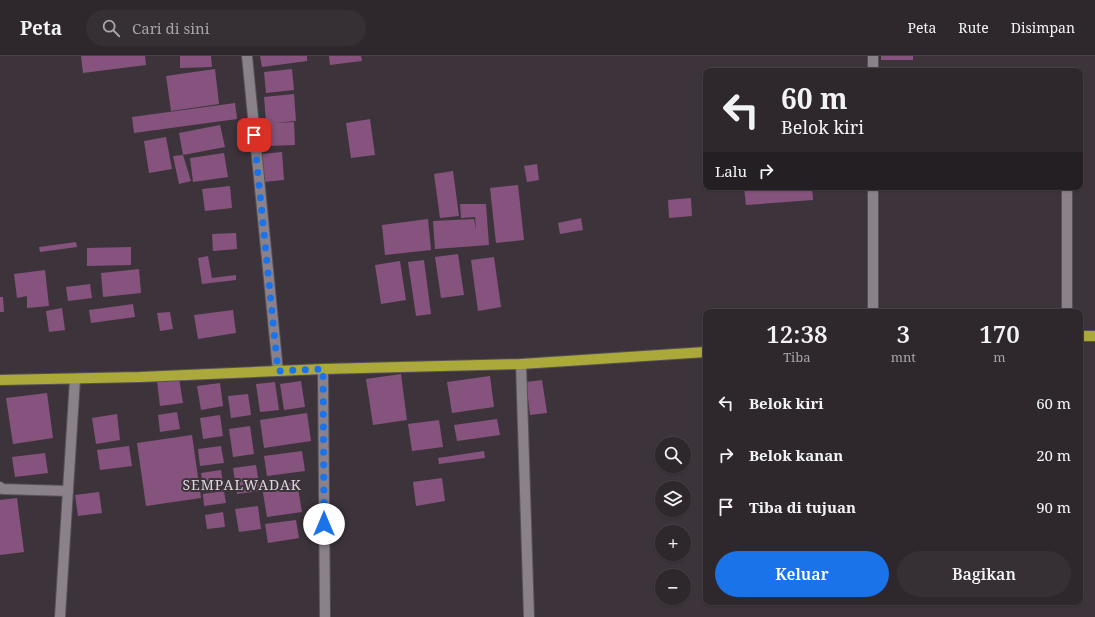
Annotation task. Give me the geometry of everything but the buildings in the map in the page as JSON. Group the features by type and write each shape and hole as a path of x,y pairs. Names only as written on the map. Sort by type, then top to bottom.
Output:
{"main road":[{"path":"1083,336 1095,336"},
{"path":"0,380 140,378 323,369 521,364 703,352"}],"street":[{"path":"247,56 278,371"},
{"path":"873,56 873,68"},
{"path":"873,190 874,309"},
{"path":"1067,190 1067,309"},
{"path":"521,364 529,617"},
{"path":"323,369 325,617"},
{"path":"60,617 75,379"},
{"path":"0,487 2,489 68,491"}],"district":[{"name":"SEMPALWADAK","path":"242,485"}],"route":[{"path":"254,135 278,371 323,369 324,524"}]}
